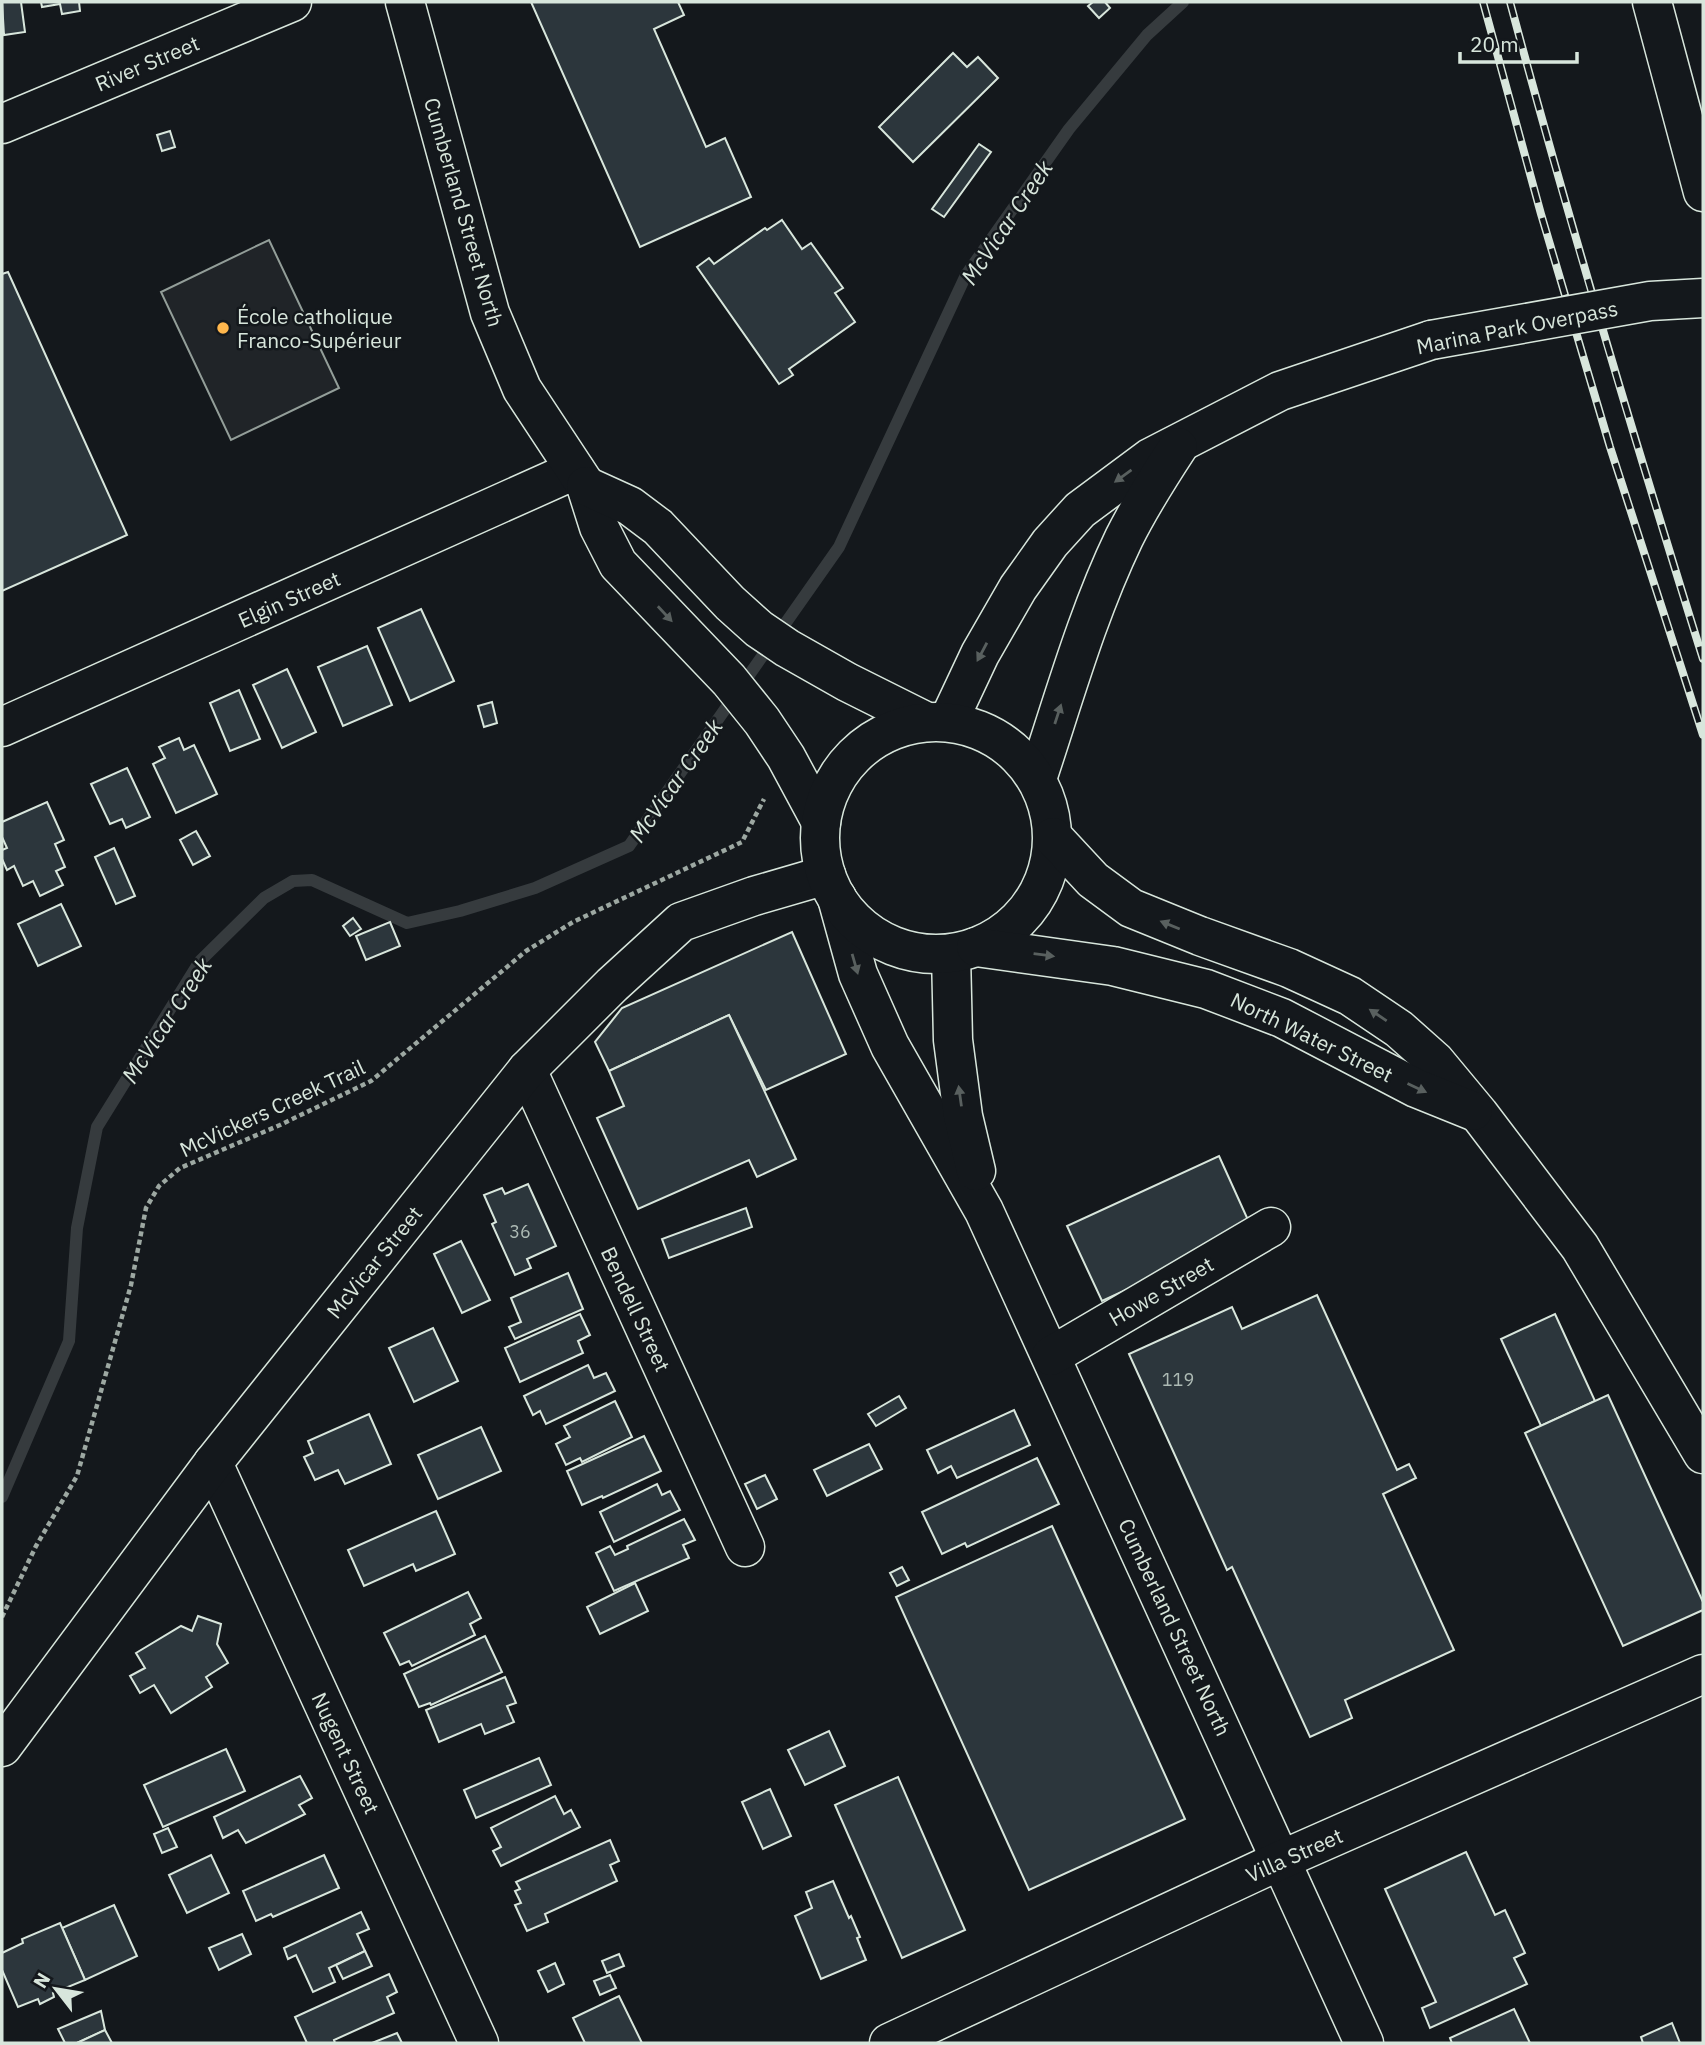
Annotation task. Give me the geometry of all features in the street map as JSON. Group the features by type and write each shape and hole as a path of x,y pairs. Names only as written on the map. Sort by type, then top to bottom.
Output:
{"street":[{"name":"River Street","path":"2,124 292,2"},
{"name":"Cumberland Street North","path":"405,2 490,313 522,389 581,478 599,527 618,565 729,680 762,721 786,757 821,822"},
{"path":"1655,16 1703,192"},
{"name":"Marina Park Overpass","path":"937,722 1018,588 1050,543 1080,510 1150,458 1280,391 1432,340 1650,302 1703,298"},
{"name":"Marina Park Overpass","path":"1037,779 1083,641 1124,539 1148,493 1181,442"},
{"path":"581,478 630,506 658,527 730,603 759,629 787,648 937,722 975,728 999,739 1020,757 1037,779 1048,807 1053,837 1049,866 1040,892 1023,916 1001,934 963,950 924,954 898,948 874,936 853,919 832,887 821,848 821,822 827,796 856,753 877,738 901,727 937,722"},
{"name":"Elgin Street","path":"2,727 581,478"},
{"name":"North Water Street","path":"1053,837 1093,880 1131,908 1289,968 1350,996 1399,1029 1435,1061 1479,1114 1580,1247 1703,1454"},
{"name":"Cumberland Street North","path":"832,887 858,974 890,1046 984,1211 1364,2043"},
{"name":"McVicar Street","path":"2,1748 213,1463 527,1070 612,985 681,922 754,896 832,887"},
{"name":"Cumberland Street North","path":"963,950 953,1040 963,1116 984,1211"},
{"name":"North Water Street","path":"963,950 1113,966 1206,989 1282,1018 1416,1088 1479,1114"},
{"name":"Bendell Street","path":"527,1070 745,1547"},
{"name":"Howe Street","path":"1051,1356 1271,1227"},
{"name":"Nugent Street","path":"213,1463 479,2043"},
{"name":"Villa Street","path":"889,2043 1281,1860 1703,1674"}],"path":[{"name":"McVickers Creek Trail","path":"2,1617 36,1546 77,1476 131,1285 146,1208 159,1186 180,1168 279,1125 370,1081 526,951 573,922 742,842 786,757"}],"shaded area":[{"path":"269,240 339,388 231,440 161,292"}],"building":[{"path":"2,2 21,2 25,32 4,35"},
{"path":"41,2 79,2 80,11 62,14 60,4 42,7"},
{"path":"531,2 678,2 684,15 654,29 706,147 725,138 751,197 640,247"},
{"path":"1093,2 1105,2 1110,8 1099,18 1088,6"},
{"path":"953,53 967,67 978,57 998,78 913,162 879,127"},
{"path":"170,131 175,147 162,151 157,135"},
{"path":"979,144 991,152 944,217 932,209"},
{"path":"782,220 802,249 811,243 843,288 835,293 855,322 789,369 793,375 779,384 697,267 709,258 714,264 765,228 767,230"},
{"path":"8,272 127,535 2,591 2,274"},
{"path":"421,609 454,681 410,701 378,628"},
{"path":"367,646 392,705 343,726 318,667"},
{"path":"287,669 316,732 282,748 253,685"},
{"path":"239,690 260,739 230,751 210,703"},
{"path":"492,702 497,723 484,727 478,706"},
{"path":"179,738 184,750 194,745 217,794 176,813 153,764 165,758 159,747"},
{"path":"127,768 150,817 126,828 122,819 110,824 91,784"},
{"path":"47,802 64,840 55,844 65,867 56,871 63,885 40,896 33,881 23,886 14,866 7,870 2,859 2,850 7,848 2,837 2,822"},
{"path":"196,831 210,856 193,865 180,840"},
{"path":"114,848 135,896 116,904 95,857"},
{"path":"61,904 81,946 38,966 18,924"},
{"path":"353,918 361,929 350,936 343,926"},
{"path":"390,922 400,946 366,960 356,936"},
{"path":"792,932 846,1054 766,1090 729,1015 609,1071 595,1042 622,1008"},
{"path":"729,1015 796,1159 757,1177 749,1160 638,1209 597,1118 624,1106 609,1071"},
{"path":"1219,1156 1253,1231 1102,1301 1067,1226"},
{"path":"528,1184 556,1246 527,1259 531,1268 515,1275 492,1224 496,1222 484,1195 502,1188 505,1194"},
{"path":"746,1208 752,1227 669,1258 662,1239"},
{"path":"461,1241 490,1300 462,1313 434,1254"},
{"path":"568,1273 583,1309 515,1339 509,1327 521,1322 511,1298"},
{"path":"1317,1295 1397,1470 1409,1464 1416,1478 1383,1494 1454,1650 1345,1700 1352,1718 1310,1737 1232,1567 1227,1570 1129,1354 1232,1307 1242,1329"},
{"path":"580,1314 590,1335 578,1341 583,1353 520,1382 505,1348"},
{"path":"1555,1314 1595,1401 1541,1426 1501,1339"},
{"path":"433,1328 458,1381 414,1402 389,1348"},
{"path":"588,1365 594,1378 606,1373 615,1391 546,1424 540,1411 533,1415 524,1396"},
{"path":"1608,1395 1703,1602 1703,1610 1623,1646 1525,1433"},
{"path":"899,1396 906,1408 876,1426 868,1414"},
{"path":"615,1401 632,1437 582,1462 580,1458 566,1465 556,1444 570,1437 564,1426"},
{"path":"1014,1410 1030,1445 957,1478 951,1466 938,1473 927,1450"},
{"path":"369,1414 391,1464 345,1484 338,1470 315,1480 304,1457 313,1453 308,1441"},
{"path":"481,1427 501,1471 438,1499 418,1455"},
{"path":"644,1436 661,1471 582,1505 567,1471"},
{"path":"869,1444 882,1469 827,1496 814,1470"},
{"path":"1037,1458 1059,1504 967,1547 965,1543 942,1554 922,1512"},
{"path":"765,1475 777,1499 757,1509 745,1484"},
{"path":"657,1484 662,1495 670,1491 680,1510 614,1542 600,1512"},
{"path":"436,1511 455,1554 416,1571 413,1564 364,1586 348,1550"},
{"path":"684,1519 695,1540 683,1545 689,1558 614,1591 596,1553 610,1546 615,1555 628,1549 627,1546"},
{"path":"1052,1526 1185,1819 1029,1890 896,1597"},
{"path":"902,1567 909,1580 897,1586 890,1573"},
{"path":"635,1583 648,1611 600,1634 587,1607"},
{"path":"468,1592 481,1618 470,1624 475,1635 412,1666 409,1661 400,1665 384,1633"},
{"path":"198,1616 221,1624 217,1644 228,1663 206,1677 212,1687 171,1713 154,1685 140,1693 130,1676 145,1668 136,1653 181,1626 192,1631"},
{"path":"485,1636 502,1672 431,1705 430,1703 419,1707 404,1674"},
{"path":"505,1677 516,1703 507,1706 514,1722 485,1734 481,1724 439,1742 426,1710"},
{"path":"829,1731 845,1766 805,1785 788,1750"},
{"path":"226,1749 245,1791 163,1827 144,1785"},
{"path":"539,1758 551,1785 476,1818 464,1790"},
{"path":"300,1776 312,1798 299,1805 305,1814 246,1843 238,1830 223,1838 214,1817"},
{"path":"898,1777 965,1930 902,1958 835,1805"},
{"path":"770,1789 791,1836 763,1849 742,1802"},
{"path":"555,1796 564,1814 571,1810 580,1827 501,1866 493,1851 501,1847 491,1828"},
{"path":"168,1828 177,1847 162,1853 154,1834"},
{"path":"610,1840 619,1861 610,1865 617,1881 545,1914 548,1922 527,1931 515,1905 521,1903 515,1891 520,1889 516,1882"},
{"path":"1466,1852 1495,1915 1505,1910 1525,1953 1514,1958 1527,1984 1430,2028 1422,2008 1436,2002 1385,1889"},
{"path":"211,1855 229,1893 187,1913 169,1875"},
{"path":"324,1855 339,1888 273,1917 271,1914 256,1921 243,1891"},
{"path":"833,1881 860,1937 857,1938 866,1960 821,1979 795,1916 812,1908 806,1892"},
{"path":"114,1905 137,1956 85,1980 62,1928"},
{"path":"361,1912 369,1929 357,1934 365,1951 329,1968 335,1982 313,1992 296,1955 288,1959 284,1948"},
{"path":"60,1923 85,1980 53,1993 54,1997 40,2004 38,1999 18,2007 2,1970 2,1953 23,1943 22,1939"},
{"path":"242,1934 251,1954 219,1970 209,1948"},
{"path":"365,1951 372,1966 343,1979 336,1965"},
{"path":"619,1954 624,1966 607,1973 602,1961"},
{"path":"555,1963 564,1984 548,1992 538,1971"},
{"path":"389,1974 397,1992 387,1997 394,2013 334,2040 335,2043 307,2043 295,2017"},
{"path":"610,1975 616,1988 600,1995 594,1981"},
{"path":"619,1996 642,2043 585,2043 573,2018"},
{"path":"1514,2009 1530,2043 1452,2043 1450,2038"},
{"path":"101,2011 105,2030 77,2043 65,2043 58,2029"},
{"path":"1672,2023 1680,2043 1643,2043 1641,2037"},
{"path":"105,2030 112,2043 77,2043"},
{"path":"397,2033 402,2043 372,2043"}],"waterway":[{"name":"McVicar Creek","path":"2,1497 69,1341 77,1228 97,1127 200,961 264,898 293,881 312,880 407,923 460,911 535,888 629,846 839,547 966,275 1069,129 1147,35 1183,2"}],"railway":[{"path":"1483,2 1541,214 1610,447 1703,735"},
{"path":"1510,2 1603,331 1703,659"}],"place":[{"name":"École catholique Franco-Supérieur","path":"223,328"}]}
